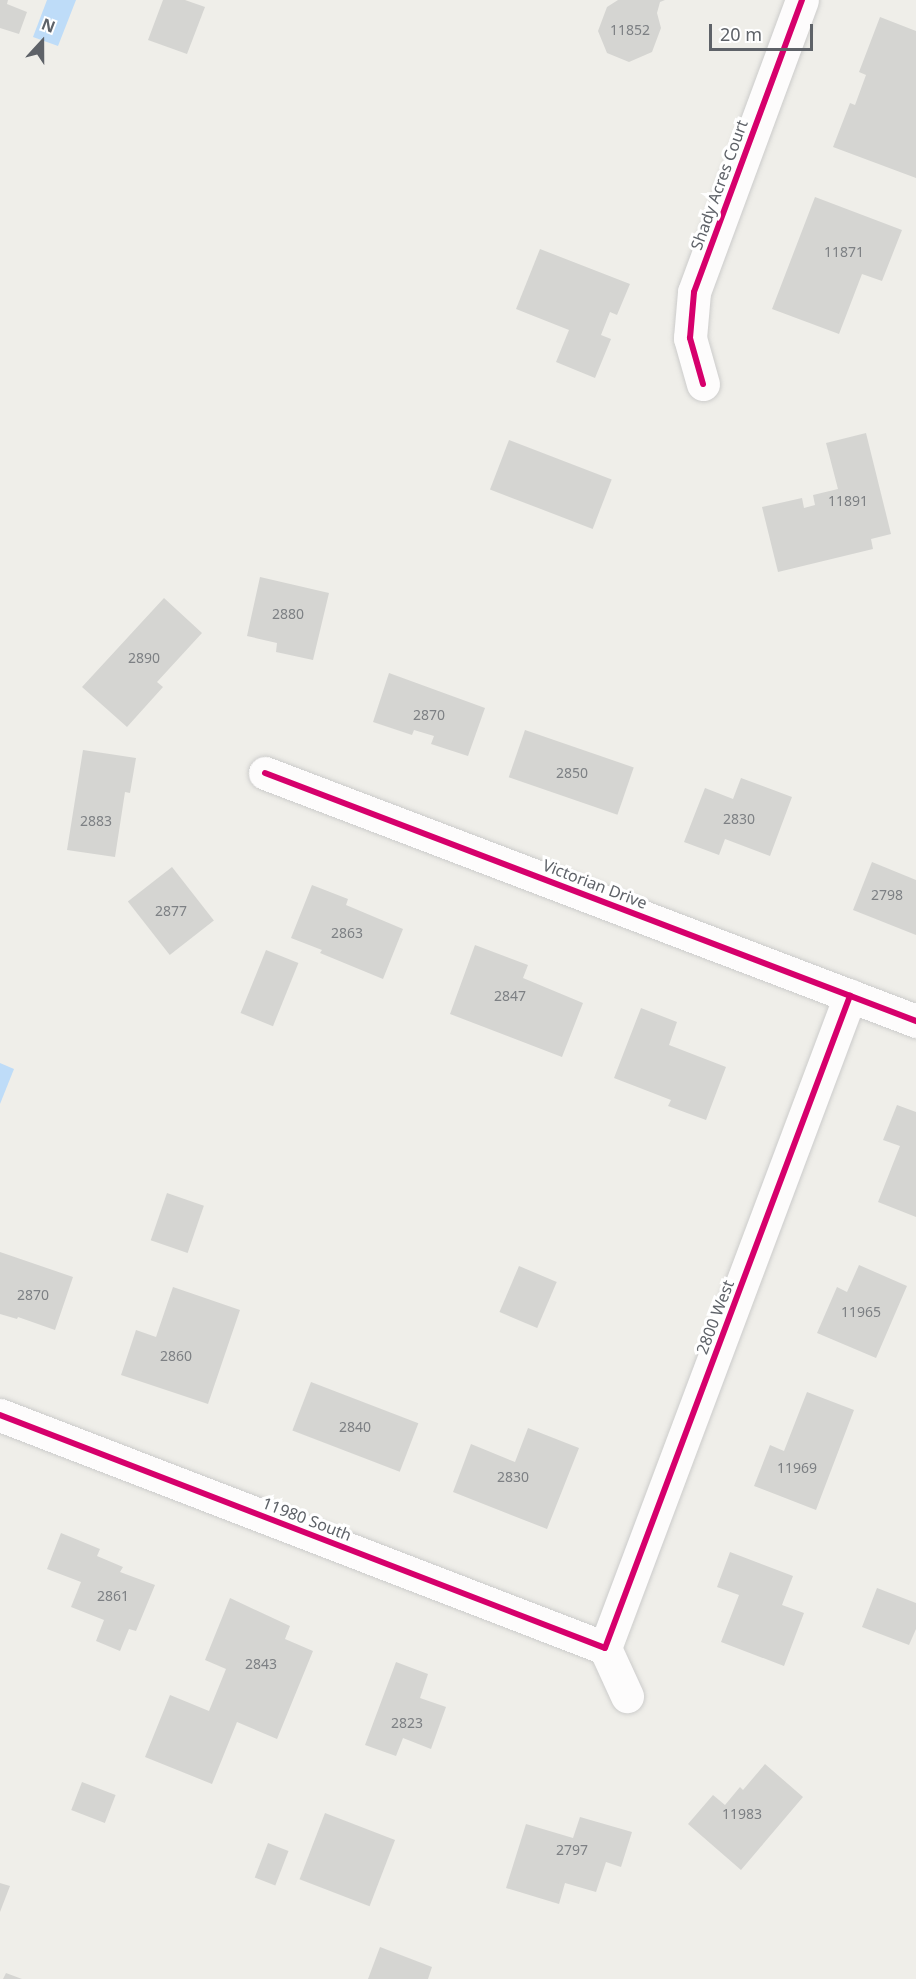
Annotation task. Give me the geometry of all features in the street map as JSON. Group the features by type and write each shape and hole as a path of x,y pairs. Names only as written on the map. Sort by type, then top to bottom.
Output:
{"street":[{"name":"Shady Acres Court","path":"703,384 690,338 694,292 802,0"},
{"name":"Victorian Drive","path":"265,772 916,1021"},
{"name":"2800 West","path":"605,1648 850,996"},
{"name":"11980 South","path":"0,1415 605,1648"},
{"path":"605,1648 627,1696"}],"water":[{"path":"47,0 76,0 58,46 33,37"},
{"path":"0,1063 14,1069 0,1104"}],"building":[{"path":"0,0 8,0 7,4 27,12 19,34 0,28"},
{"path":"163,0 185,0 205,7 187,54 148,40"},
{"path":"618,0 665,0 660,2 657,13 661,28 652,52 629,62 607,53 598,31 607,7"},
{"path":"880,17 916,31 916,178 833,147 850,103 855,105 866,75 859,72"},
{"path":"815,197 902,230 882,281 862,274 839,334 772,309"},
{"path":"540,249 630,284 617,315 610,312 601,335 611,339 595,378 556,362 569,330 516,309"},
{"path":"866,433 891,534 871,539 873,549 778,572 762,507 802,498 804,508 815,505 813,495 838,489 826,443"},
{"path":"509,440 612,479 593,529 490,489"},
{"path":"260,577 329,593 313,660 276,652 277,643 247,636"},
{"path":"164,598 202,633 157,682 163,687 127,727 82,687"},
{"path":"389,673 485,708 468,756 431,744 434,736 414,730 412,735 373,722"},
{"path":"525,730 634,767 617,815 509,777"},
{"path":"83,750 136,758 130,793 125,792 115,857 67,850"},
{"path":"741,778 792,797 770,856 725,839 719,855 684,842 705,788 733,799"},
{"path":"872,862 916,880 916,935 853,910"},
{"path":"172,867 214,921 170,955 128,901"},
{"path":"312,885 348,899 346,905 403,929 383,979 320,953 322,950 291,938"},
{"path":"475,945 528,965 523,978 583,1003 562,1057 450,1014"},
{"path":"266,950 298,963 273,1026 241,1013"},
{"path":"641,1008 677,1022 669,1045 726,1067 706,1120 668,1106 671,1100 614,1078"},
{"path":"897,1105 916,1112 916,1217 878,1202 900,1146 883,1140"},
{"path":"167,1193 204,1206 188,1253 151,1240"},
{"path":"0,1252 73,1277 55,1330 18,1317 17,1319 0,1314"},
{"path":"859,1265 907,1286 876,1358 817,1333 837,1287 847,1292"},
{"path":"519,1266 557,1282 537,1328 499,1312"},
{"path":"173,1287 240,1310 208,1404 121,1375 136,1330 156,1337"},
{"path":"311,1382 418,1423 400,1472 292,1431"},
{"path":"807,1392 854,1410 816,1510 754,1486 770,1445 784,1451"},
{"path":"528,1428 579,1448 547,1529 453,1492 471,1444 515,1462"},
{"path":"61,1533 100,1549 97,1556 123,1567 120,1572 155,1585 136,1631 129,1629 120,1651 96,1641 104,1620 71,1607 81,1582 47,1569"},
{"path":"730,1552 793,1576 782,1605 804,1613 784,1666 721,1642 739,1595 717,1587"},
{"path":"877,1588 916,1603 916,1629 909,1645 862,1627"},
{"path":"230,1598 290,1626 285,1639 313,1651 277,1739 237,1722 212,1784 145,1757 170,1695 209,1711 226,1669 205,1660"},
{"path":"396,1662 428,1674 420,1698 446,1707 431,1749 403,1738 396,1756 365,1745"},
{"path":"765,1764 803,1797 741,1870 688,1824 713,1795 725,1805 740,1787 743,1790"},
{"path":"82,1782 116,1795 105,1823 71,1810"},
{"path":"325,1813 395,1840 370,1906 300,1879"},
{"path":"580,1817 632,1832 621,1867 606,1862 596,1892 565,1883 559,1904 506,1888 526,1824 573,1838"},
{"path":"268,1843 289,1851 275,1885 255,1878"},
{"path":"0,1883 10,1886 0,1912"},
{"path":"380,1947 432,1967 428,1979 368,1979"},
{"path":"6,1973 22,1979 3,1979"}],"cycle path":[{"path":"703,384 690,338 694,292 802,0"},
{"path":"265,773 916,1021"},
{"path":"0,1415 605,1648 850,996"}]}
